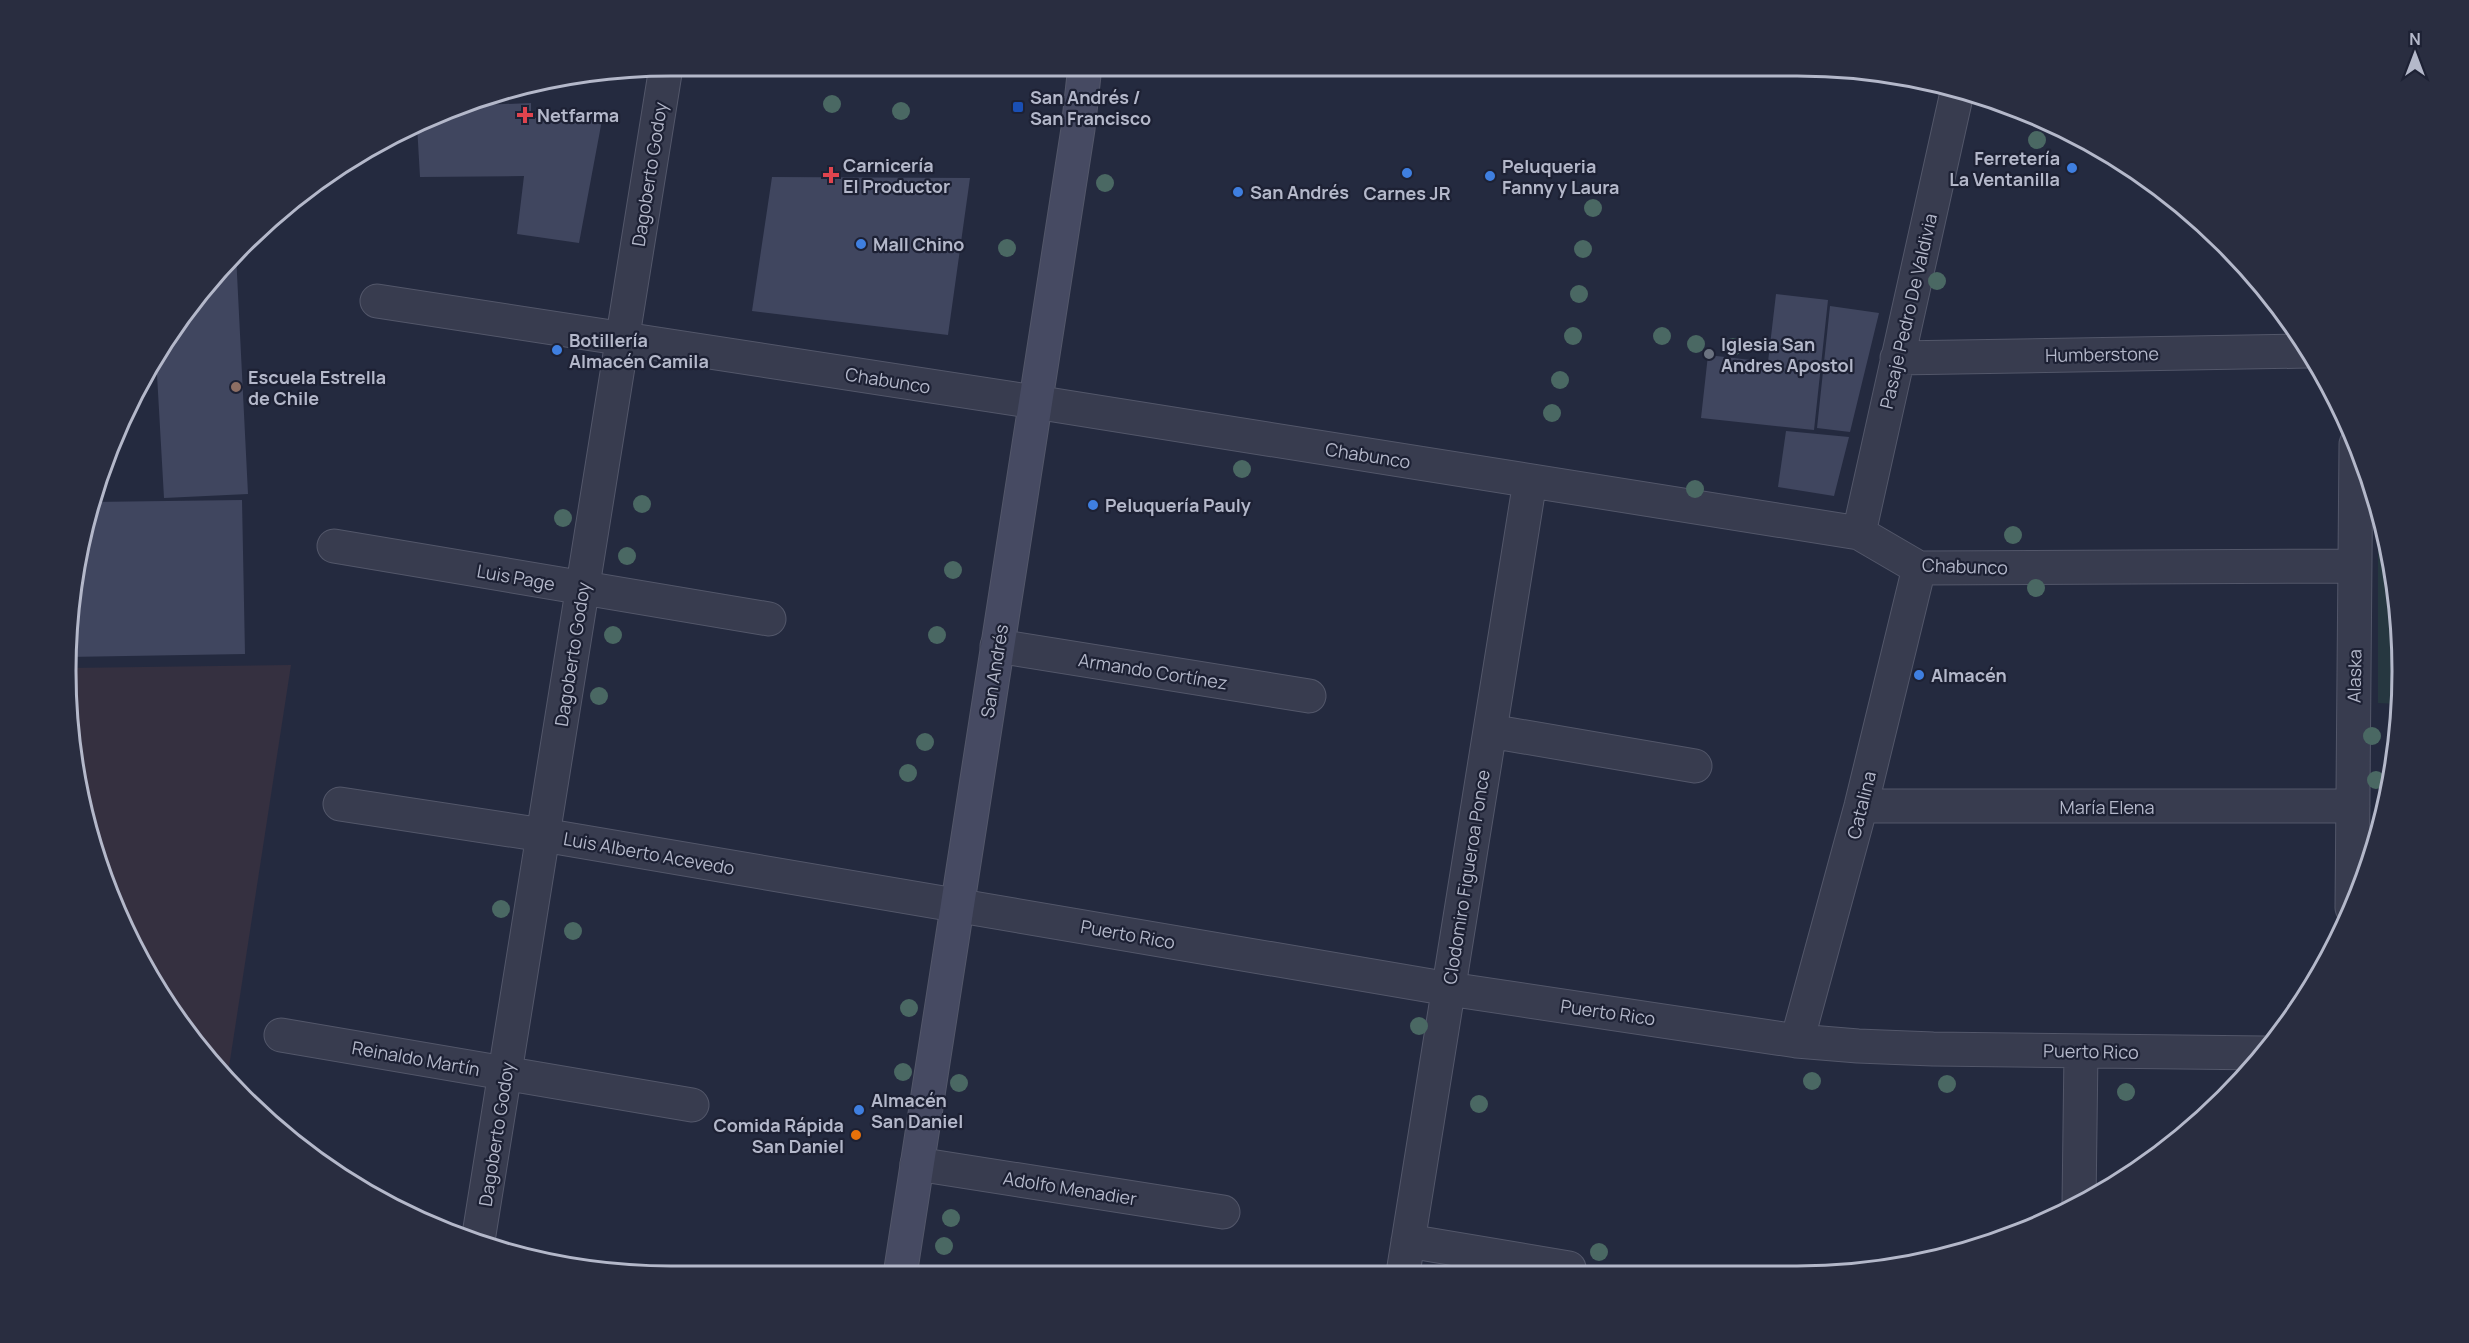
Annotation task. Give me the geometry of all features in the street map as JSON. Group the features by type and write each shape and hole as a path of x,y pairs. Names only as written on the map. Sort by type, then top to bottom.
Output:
{"street":[{"name":"Dagoberto Godoy","path":"479,1235 664,76"},
{"name":"San Andrés","path":"901,1266 1084,76"},
{"name":"Pasaje Pedro De Valdivia","path":"1859,534 1956,98"},
{"name":"Chabunco","path":"377,301 1035,402 1859,534 1919,568 2355,567"},
{"name":"Humberstone","path":"1897,358 2298,351"},
{"name":"Alaska","path":"2352,886 2356,467"},
{"name":"Clodomiro Figueroa Ponce","path":"1404,1266 1530,481"},
{"name":"Luis Page","path":"334,546 769,619"},
{"name":"Catalina","path":"1797,1041 1861,806 1919,568"},
{"name":"Armando Cortínez","path":"997,646 1309,696"},
{"path":"1490,731 1695,766"},
{"name":"Luis Alberto Acevedo","path":"340,804 543,835 957,905"},
{"name":"María Elena","path":"1861,806 2353,806"},
{"name":"Puerto Rico","path":"957,905 1449,988 1797,1041 1901,1048 2254,1053"},
{"name":"Reinaldo Martín","path":"281,1035 692,1105"},
{"path":"2079,1195 2081,1051"},
{"name":"Adolfo Menadier","path":"917,1164 1223,1212"},
{"path":"1408,1241 1557,1266"}],"shaded area":[{"path":"2378,543 2387,594 2392,672 2391,704 2378,703"},
{"path":"291,665 229,1069 199,1034 156,969 138,935 108,863 88,788 78,710 76,668"}],"building":[{"path":"531,103 531,118 602,120 579,243 517,234 524,176 420,177 418,134 492,105"},
{"name":"Mall Chino","path":"772,177 970,178 948,335 752,311"},
{"path":"237,266 248,494 164,498 157,373 199,309"},
{"path":"1776,294 1828,300 1814,430 1701,418 1708,355 1768,362"},
{"path":"1830,306 1879,313 1850,432 1817,428"},
{"path":"1786,431 1849,437 1834,496 1778,487"},
{"path":"242,500 245,654 77,657 88,555 102,502"}],"place":[{"name":"San Andrés / San Francisco","path":"1018,107"},
{"name":"Netfarma","path":"525,115"},
{"name":"Ferretería La Ventanilla","path":"2072,168"},
{"name":"Carnes JR","path":"1407,173"},
{"name":"Carnicería El Productor","path":"831,175"},
{"name":"Peluqueria Fanny y Laura","path":"1490,176"},
{"name":"San Andrés","path":"1238,192"},
{"name":"Mall Chino","path":"861,244"},
{"name":"Botillería Almacén Camila","path":"557,350"},
{"name":"Iglesia San Andres Apostol","path":"1709,354"},
{"name":"Escuela Estrella de Chile","path":"236,387"},
{"name":"Peluquería Pauly","path":"1093,505"},
{"name":"Almacén","path":"1919,675"},
{"name":"Almacén San Daniel","path":"859,1110"},
{"name":"Comida Rápida San Daniel","path":"856,1135"}]}
